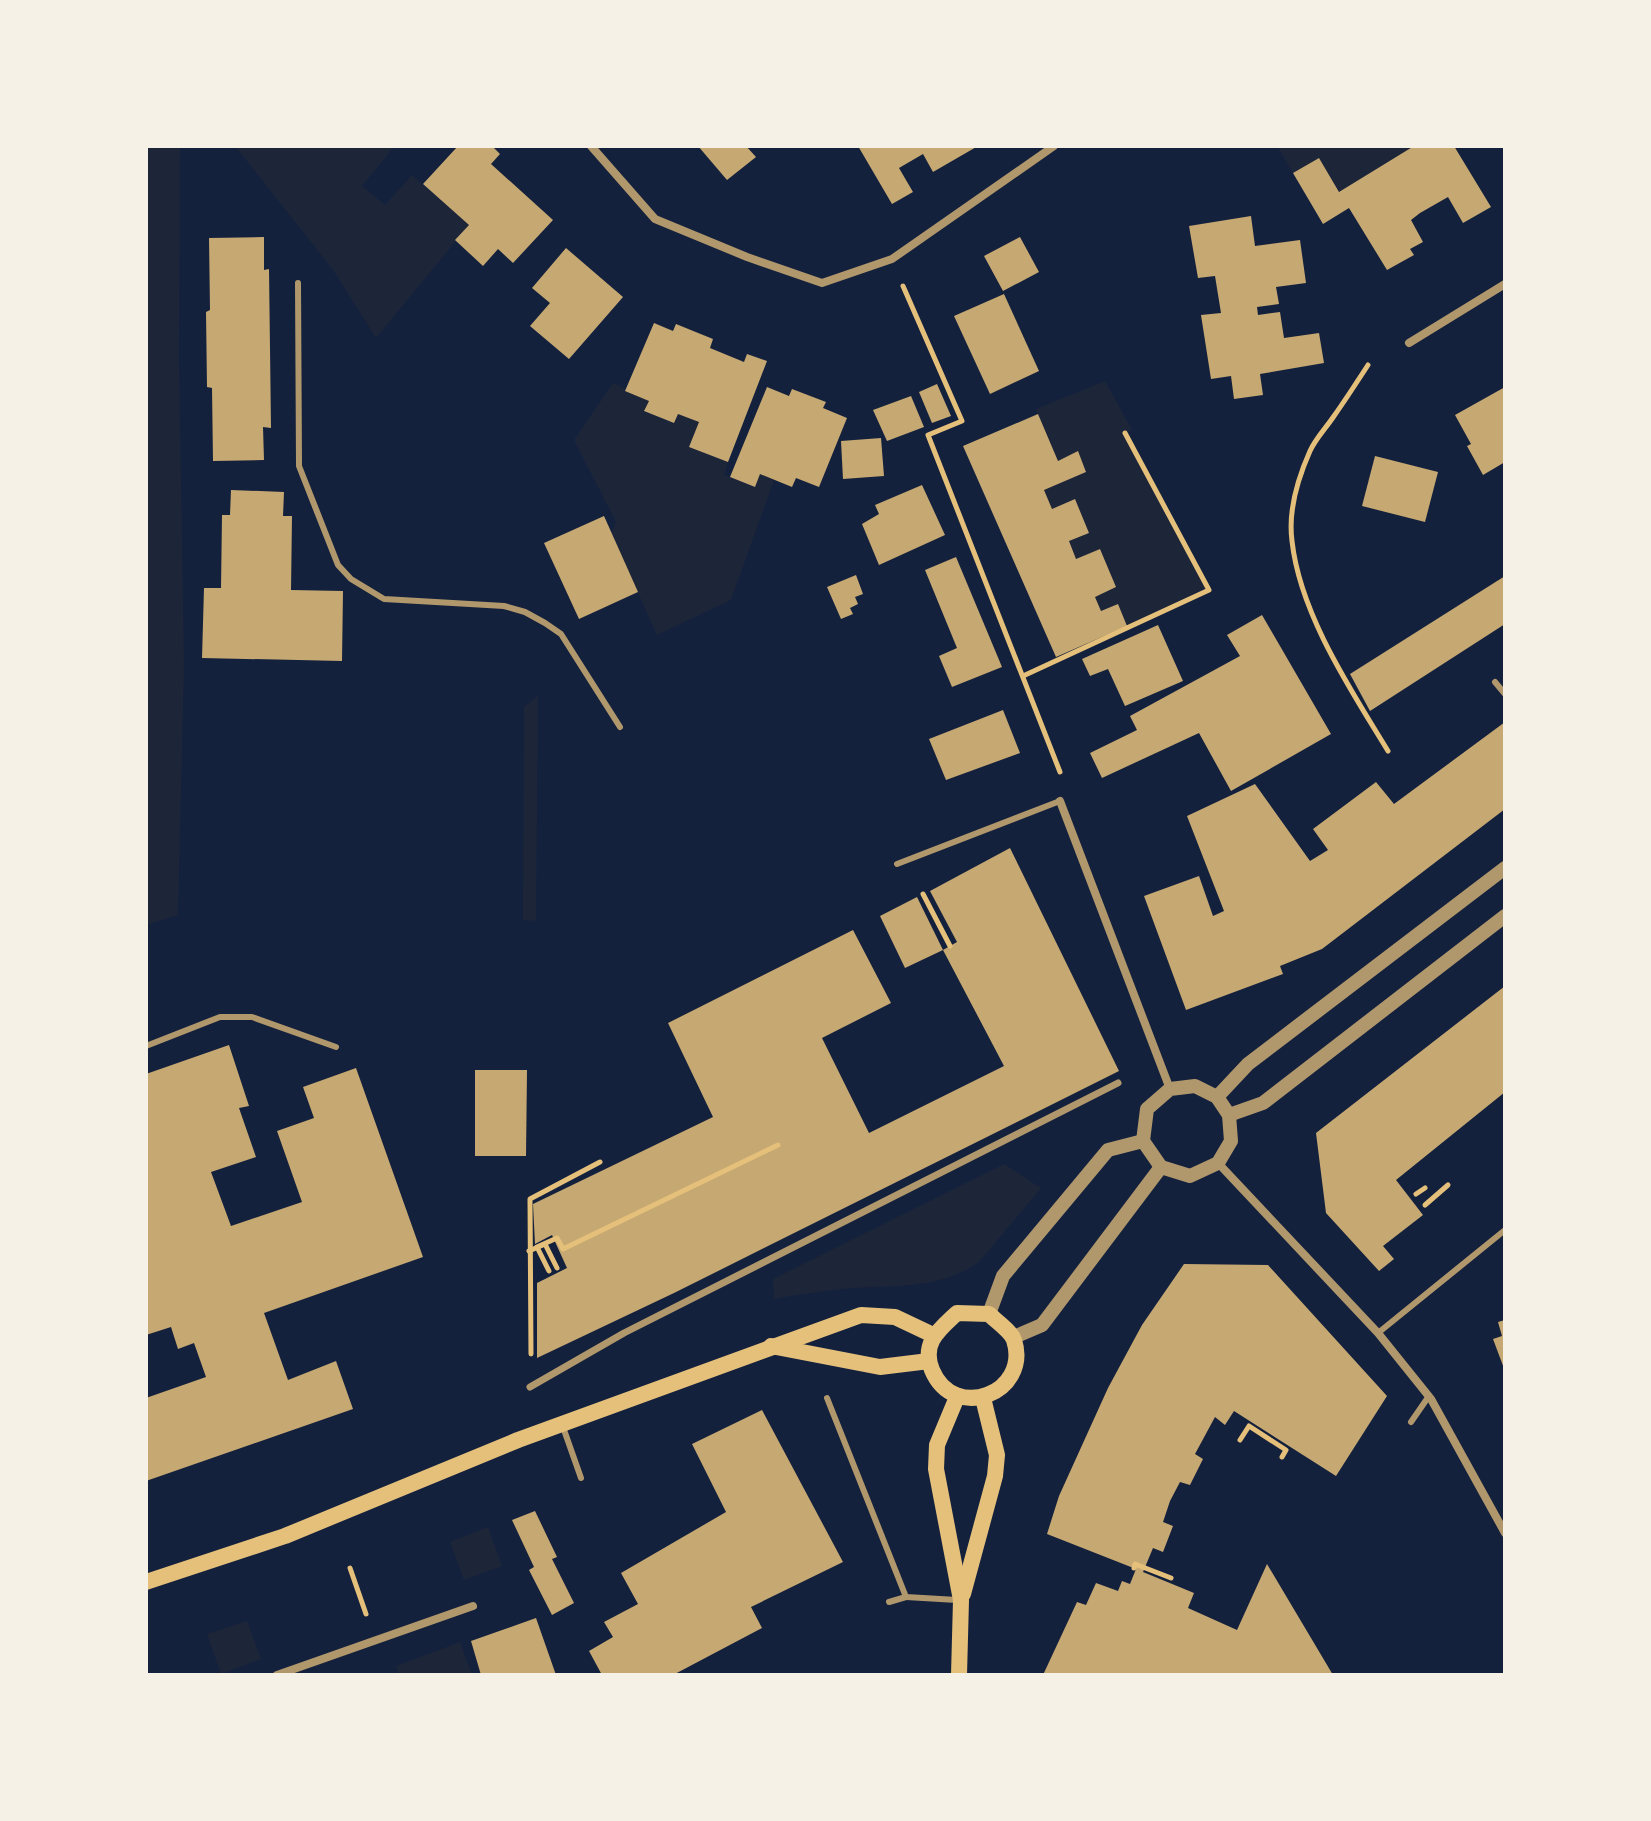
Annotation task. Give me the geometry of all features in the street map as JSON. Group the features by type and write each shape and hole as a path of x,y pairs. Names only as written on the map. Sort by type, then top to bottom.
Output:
{"main road":[{"path":"957,1313 989,1314 1014,1337 1017,1362 1005,1385 983,1398 957,1397 937,1383 929,1361 933,1335 957,1313"},
{"path":"146,1582 285,1536 561,1423 861,1315 895,1317 933,1335"},
{"path":"769,1346 880,1367 929,1361"},
{"path":"957,1397 937,1445 936,1469 961,1600 959,1675"},
{"path":"961,1600 995,1476 997,1455 983,1398"}],"street":[{"path":"591,146 655,219 747,257 822,283 892,259 1054,146"},
{"path":"1409,343 1505,284"},
{"path":"1060,801 1170,1089"},
{"path":"1217,1097 1248,1064 1505,868"},
{"path":"1229,1115 1263,1103 1505,916"},
{"path":"530,1387 624,1333 1118,1083"},
{"path":"1195,1086 1217,1097 1229,1115 1231,1141 1218,1163 1190,1176 1161,1167 1143,1141 1147,1109 1170,1089 1195,1086"},
{"path":"989,1314 1003,1276 1108,1150 1143,1141"},
{"path":"1218,1163 1378,1333 1429,1396 1505,1533"},
{"path":"1014,1337 1042,1325 1161,1167"},
{"path":"277,1675 473,1606"}],"lane":[{"path":"298,283 299,466 338,565 351,579 384,599 504,606 525,612 545,623 561,634 620,727"},
{"path":"1495,682 1505,694"},
{"path":"897,864 1060,801"},
{"path":"146,1046 220,1017 252,1017 336,1047"},
{"path":"1378,1333 1505,1230"},
{"path":"1411,1422 1429,1396"},
{"path":"827,1398 906,1597"},
{"path":"561,1423 581,1478"},
{"path":"889,1602 906,1597 961,1600"}],"path":[{"path":"906,292 962,421 928,435 1061,773 1060,801"},
{"path":"1368,365 1311,450 1299,479 1291,539 1296,567 1318,626 1346,681 1388,751"},
{"path":"1023,676 1209,590 1125,433"},
{"path":"923,894 950,946"},
{"path":"549,1271 537,1247 557,1238 563,1249 778,1145"},
{"path":"530,1387 530,1199 600,1162"},
{"path":"1425,1205 1448,1185"},
{"path":"1416,1194 1425,1188"},
{"path":"529,1251 545,1244 557,1268"},
{"path":"1240,1440 1249,1426 1286,1450 1282,1457"},
{"path":"1134,1568 1135,1564 1171,1578"}],"shaded area":[{"path":"146,146 180,146 179,358 184,663 178,915 146,925"},
{"path":"235,146 391,146 393,148 362,186 385,205 412,175 469,225 376,338 333,270"},
{"path":"1277,146 1414,146 1340,192 1319,158 1293,173"},
{"path":"1105,381 1132,430 1126,433 1208,587 1127,626 1118,605 1101,611 1095,597 1116,587 1100,549 1076,559 1069,541 1089,533 1075,499 1052,509 1044,490 1086,471 1078,452 1058,461 1036,409"},
{"path":"613,383 649,401 645,412 673,423 678,414 699,422 689,447 728,462 724,475 754,487 760,474 774,480 731,600 657,635 611,534 616,522 574,440"},
{"path":"538,696 536,921 523,920 524,707"},
{"path":"1004,1164 1041,1188 980,1261 966,1270 920,1284 834,1290 774,1299 773,1279"},
{"path":"488,1527 502,1566 464,1580 450,1542"},
{"path":"247,1621 261,1659 221,1674 207,1634"},
{"path":"460,1642 472,1675 399,1675 396,1666"}],"building":[{"path":"458,146 492,146 500,154 491,164 553,220 513,263 498,249 483,266 455,240 469,225 423,184"},
{"path":"698,146 746,146 756,157 727,180"},
{"path":"858,146 978,146 933,172 923,154 899,168 913,192 892,204"},
{"path":"1414,146 1454,146 1491,207 1463,223 1448,197 1420,213 1411,220 1423,242 1410,249 1414,255 1387,270 1349,208 1323,224 1293,173 1319,158 1339,192"},
{"path":"1251,216 1255,246 1300,240 1306,283 1276,287 1279,304 1257,307 1258,315 1280,312 1284,338 1319,333 1324,363 1260,374 1263,395 1234,399 1231,376 1211,379 1201,315 1221,313 1215,276 1198,278 1189,226"},
{"path":"264,237 264,270 269,269 271,428 263,427 264,460 213,461 212,388 207,387 209,238"},
{"path":"1020,237 1039,272 1003,291 984,256"},
{"path":"566,248 623,297 569,359 530,326 550,303 532,288"},
{"path":"1004,294 1039,371 990,394 954,316"},
{"path":"654,323 673,331 676,324 713,339 710,348 744,362 747,354 767,361 728,462 689,447 699,422 678,414 674,423 644,411 649,401 625,391"},
{"path":"937,384 951,416 932,423 919,392"},
{"path":"767,387 789,396 792,389 826,402 823,408 847,418 819,487 796,478 792,487 760,474 755,487 730,477"},
{"path":"1505,387 1505,462 1483,475 1455,415"},
{"path":"911,396 924,427 887,441 873,410"},
{"path":"1038,414 1058,461 1078,451 1086,472 1044,490 1052,509 1075,499 1089,533 1069,541 1076,559 1100,549 1116,587 1095,597 1101,611 1118,604 1127,626 1056,657 963,446"},
{"path":"881,438 884,476 843,479 841,441"},
{"path":"1375,456 1438,472 1425,522 1362,506"},
{"path":"922,485 945,535 879,565 862,524 879,514 875,505"},
{"path":"231,490 284,492 283,516 292,516 291,590 343,591 342,661 202,658 204,588 221,588 222,515 230,515"},
{"path":"604,516 638,592 579,619 544,543"},
{"path":"956,557 1002,667 952,687 939,656 957,648 925,570"},
{"path":"856,575 863,594 855,597 858,604 850,608 853,614 841,619 827,587"},
{"path":"1505,576 1505,624 1370,711 1350,674"},
{"path":"1262,615 1331,734 1231,791 1199,733 1102,778 1090,753 1137,730 1130,716 1240,656 1227,635"},
{"path":"1158,625 1183,681 1125,706 1108,669 1090,676 1082,659"},
{"path":"1003,710 1020,753 946,780 929,739"},
{"path":"1505,722 1505,809 1322,949 1280,966 1283,974 1186,1010 1144,896 1199,876 1213,916 1224,911 1187,816 1255,784 1310,861 1328,850 1313,829 1376,782 1394,804"},
{"path":"1010,848 1119,1071 537,1358 537,1283 567,1268 552,1235 535,1244 533,1204 713,1117 668,1023 853,930 891,1003 822,1038 869,1133 1004,1066 943,950 957,942 930,891"},
{"path":"917,897 943,950 905,968 880,916"},
{"path":"1505,986 1505,1092 1396,1180 1423,1215 1383,1246 1394,1259 1379,1271 1326,1213 1316,1133"},
{"path":"229,1045 249,1106 239,1108 256,1157 211,1172 231,1226 302,1202 277,1131 314,1118 303,1087 356,1068 423,1257 264,1313 288,1380 336,1361 353,1409 146,1481 146,1398 206,1377 194,1343 178,1349 171,1327 146,1335 146,1074"},
{"path":"475,1070 527,1070 526,1156 475,1156"},
{"path":"1184,1264 1268,1265 1387,1396 1336,1476 1234,1411 1225,1425 1215,1417 1195,1454 1203,1459 1190,1485 1180,1482 1170,1501 1163,1522 1173,1526 1163,1552 1153,1548 1143,1572 1194,1593 1188,1608 1237,1630 1267,1564 1333,1675 1043,1675 1077,1602 1086,1605 1096,1583 1118,1591 1122,1581 1130,1584 1136,1569 1047,1534 1059,1496 1108,1388 1142,1325"},
{"path":"1505,1320 1505,1371 1493,1339 1502,1336 1498,1322"},
{"path":"762,1410 843,1562 751,1607 762,1628 673,1675 602,1675 589,1651 613,1637 604,1622 638,1604 621,1573 726,1512 692,1444"},
{"path":"535,1511 557,1557 552,1559 574,1603 552,1615 529,1570 534,1567 512,1520"},
{"path":"536,1618 556,1675 481,1675 471,1641"}]}
